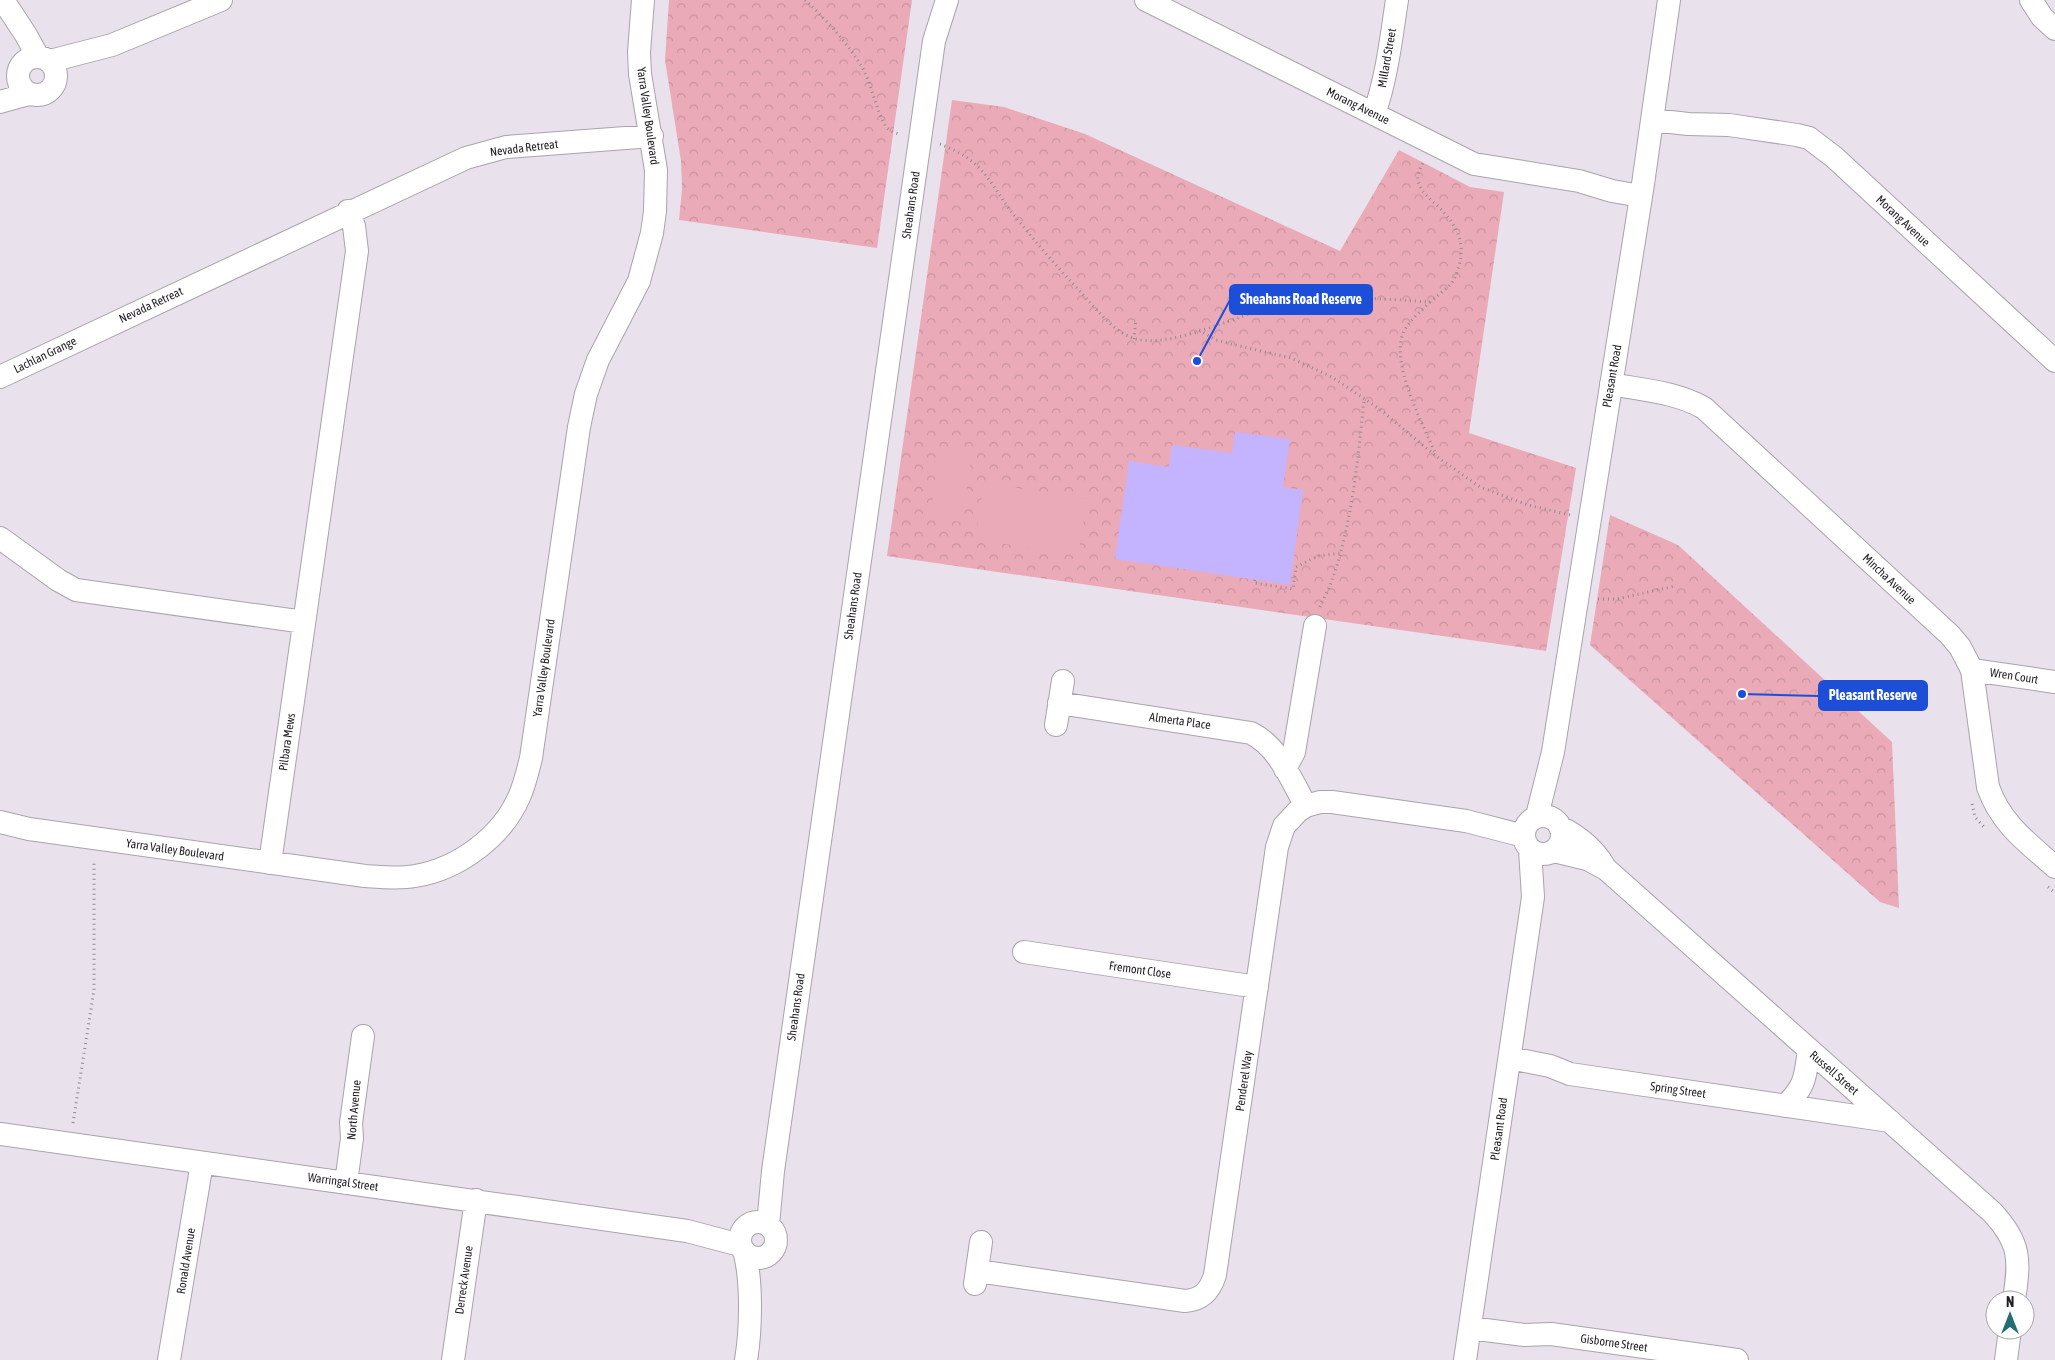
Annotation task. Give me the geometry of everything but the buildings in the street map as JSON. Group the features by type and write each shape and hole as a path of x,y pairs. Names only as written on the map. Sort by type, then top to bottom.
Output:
{"street":[{"path":"0,102 31,75 221,0"},
{"name":"Yarra Valley Boulevard","path":"0,822 29,829 391,878 415,876 435,871 456,862 489,839 510,814 520,796 531,758 577,436 586,394 598,360 639,281 652,233 656,186 652,136 640,74 639,52 643,0"},
{"name":"Sheahans Road","path":"931,0 934,41"},
{"name":"Sheahans Road","path":"748,1352 759,1303 752,1239 774,1171 934,41 946,0"},
{"name":"Morang Avenue","path":"1146,0 1474,164 1579,181 1612,191 1642,190"},
{"name":"Millard Street","path":"1374,114 1388,66 1397,0"},
{"name":"Pleasant Road","path":"1465,1360 1543,834 1553,752 1654,113 1670,0"},
{"path":"2031,0 2042,17 2055,29"},
{"path":"4,4 26,35 31,75"},
{"name":"Morang Avenue","path":"1654,113 1687,112 1729,125 1809,138 1822,147 2055,361"},
{"name":"Nevada Retreat","path":"90,334 444,167 487,152 527,145 652,136"},
{"name":"Pilbara Mews","path":"270,863 357,251 354,226 348,212"},
{"name":"Lachlan Grange","path":"0,377 90,334"},
{"name":"Mincha Avenue","path":"1611,384 1689,400 1716,418 1950,635 1960,647 1972,670 1988,787 1993,800 1999,813 2048,874"},
{"path":"0,538 58,580 76,590 304,622"},
{"path":"1285,769 1294,752 1315,626"},
{"name":"Wren Court","path":"1972,670 2055,682"},
{"path":"1056,726 1062,681"},
{"name":"Almerta Place","path":"1060,703 1251,733 1268,744 1306,806"},
{"path":"1306,806 1332,802 1543,834"},
{"name":"Penderel Way","path":"981,1242 976,1278 1185,1301 1202,1297 1213,1284 1216,1275 1279,841 1284,826 1292,816 1306,806"},
{"name":"Russell Street","path":"1543,834 1576,834 1598,857 1606,869 1992,1212 2011,1236 2015,1246 2017,1259 2015,1290"},
{"name":"Fremont Close","path":"1024,952 1257,987"},
{"name":"North Avenue","path":"346,1183 352,1138 351,1123 363,1036"},
{"path":"1785,1106 1798,1094 1803,1083 1809,1050"},
{"name":"Spring Street","path":"1509,1066 1550,1066 1570,1074 1890,1121"},
{"name":"Warringal Street","path":"0,1134 752,1239"},
{"name":"Ronald Avenue","path":"169,1360 202,1162"},
{"name":"Derreck Avenue","path":"452,1360 476,1200"},
{"name":"Gisborne Street","path":"1471,1322 1526,1325 1551,1334 1737,1360"},
{"path":"2006,1360 2009,1340"}],"path":[{"path":"805,0 832,28 862,68 885,125 889,130 897,134 920,137 961,154 976,164 1010,210 1087,300 1106,320 1134,339 1159,340 1198,330 1260,309 1311,300 1380,299 1430,302"},
{"path":"1424,160 1418,173 1422,191 1452,221 1459,233 1462,246 1462,257 1451,284 1430,302 1404,330 1401,348 1404,374 1436,456"},
{"path":"1134,339 1136,319"},
{"path":"1198,330 1216,340 1291,358 1312,366 1347,385 1436,456 1487,490 1528,505 1571,515"},
{"path":"1315,626 1318,611 1330,585 1340,553 1359,450 1364,399"},
{"path":"1255,580 1254,583 1294,589 1296,567 1318,556 1340,553"},
{"path":"1595,599 1617,599 1675,586"},
{"path":"1971,797 1975,817 1987,830"},
{"path":"72,1125 94,990 94,863"},
{"path":"2048,874 2055,893"}],"green space":[{"path":"669,0 912,0 877,248 679,220 682,189 681,161 665,60"},
{"path":"952,100 1004,107 1085,134 1340,251 1399,150 1470,187 1504,192 1469,433 1576,468 1546,651 887,556"},
{"path":"940,449 972,454 962,522 930,518"},
{"path":"984,483 1087,499 1078,556 975,539"},
{"path":"1610,515 1678,545 1892,742 1899,908 1880,902 1590,645"}],"place":[{"name":"Sheahans Road Reserve","path":"1197,361"},
{"name":"Pleasant Reserve","path":"1742,694"}]}
